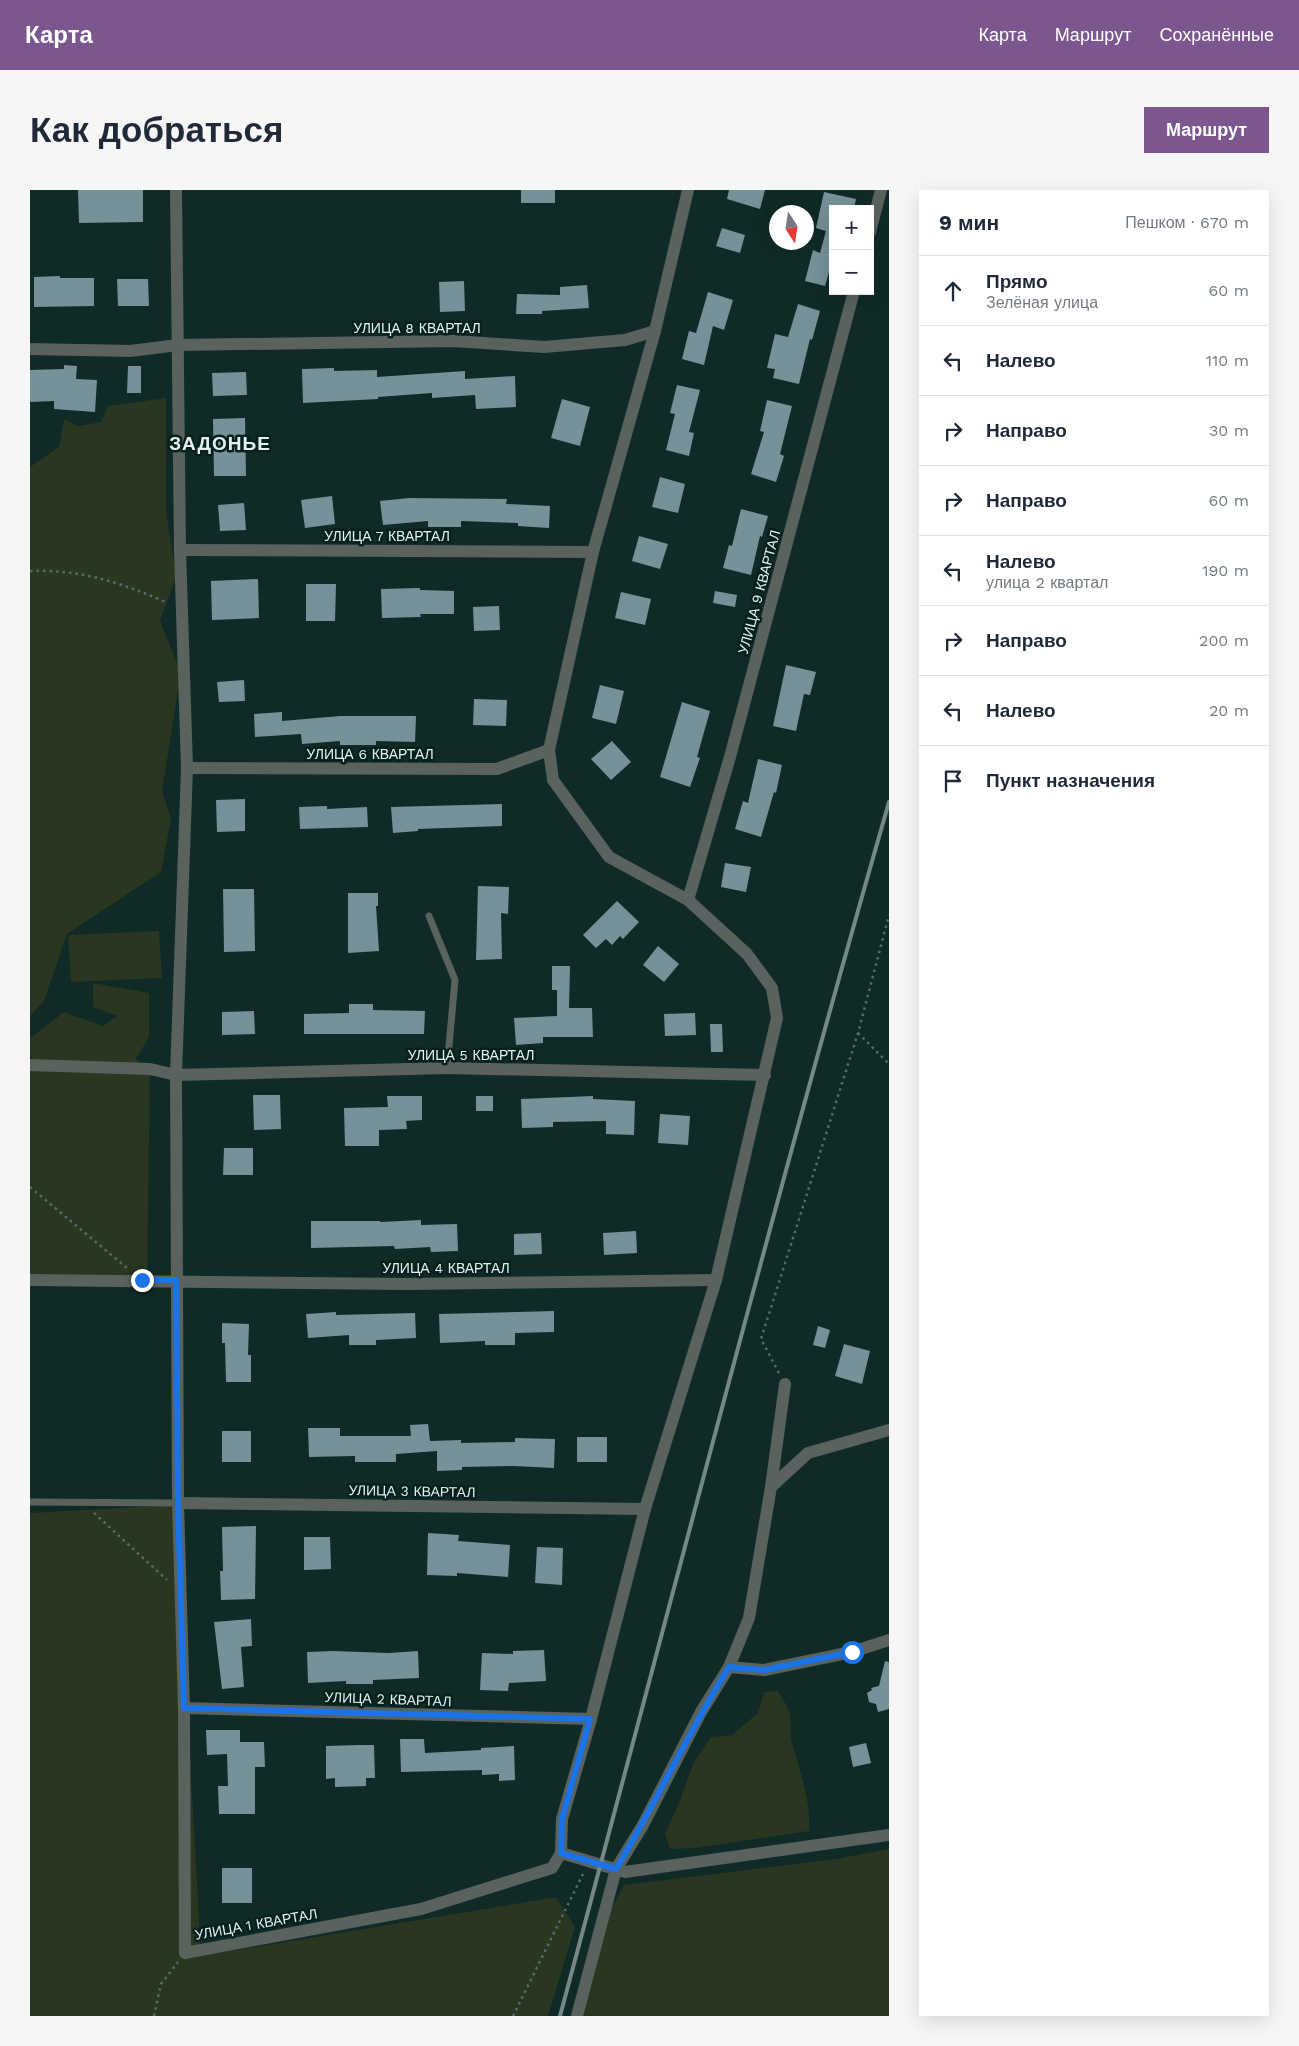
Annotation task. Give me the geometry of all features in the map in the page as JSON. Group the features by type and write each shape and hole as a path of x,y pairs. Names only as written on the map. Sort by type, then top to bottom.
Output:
{"street":[{"name":"УЛИЦА 1 КВАРТАЛ","path":"176,190 180,550 187,768 176,1075 178,1502 184,1708 183,1900 185,1953 421,1909 552,1868 561,1853"},
{"path":"688,190 655,331 593,552 549,750 553,780 609,857 688,900 747,954 772,988 777,1018 716,1280 644,1509 562,1819 561,1853 625,1872 889,1835"},
{"path":"874,217 881,190"},
{"name":"УЛИЦА 9 КВАРТАЛ","path":"688,900 730,757 853,295"},
{"name":"УЛИЦА 8 КВАРТАЛ","path":"30,349 130,351 178,345 453,340 544,347 625,340 655,331"},
{"name":"УЛИЦА 7 КВАРТАЛ","path":"180,550 593,552"},
{"name":"УЛИЦА 6 КВАРТАЛ","path":"187,768 497,769 549,750"},
{"name":"УЛИЦА 5 КВАРТАЛ","path":"30,1065 150,1069 176,1075 447,1068 765,1075"},
{"name":"УЛИЦА 4 КВАРТАЛ","path":"30,1280 176,1280 407,1284 716,1280"},
{"path":"577,2016 616,1869 643,1826 701,1712 729,1667 749,1618 771,1488 785,1384"},
{"path":"771,1488 808,1453 889,1430"},
{"name":"УЛИЦА 3 КВАРТАЛ","path":"178,1502 644,1509"},
{"path":"729,1667 764,1670 852,1652 889,1640"},
{"name":"УЛИЦА 2 КВАРТАЛ","path":"184,1708 590,1719"}],"lane":[{"path":"429,916 455,980 447,1068"},
{"path":"30,1502 178,1502"}],"path":[{"path":"30,571 72,572 130,587 182,610"},
{"path":"785,1384 761,1339 858,1033 889,915"},
{"path":"858,1033 889,1064"},
{"path":"30,1187 142,1280"},
{"path":"83,1502 182,1593"},
{"path":"513,2016 590,1862"},
{"path":"154,2016 161,1984 185,1953"}],"green space":[{"path":"166,398 166,511 176,577 160,621 181,673 162,791 171,819 161,872 67,934 44,1001 30,1016 30,467 59,447 64,419 78,426 101,422 108,406"},
{"path":"159,931 162,978 71,982 68,935"},
{"path":"93,983 149,993 149,1037 136,1059 150,1069 147,1280 30,1280 30,1059 32,1058 30,1055 30,1038 64,1012 103,1026 117,1016 93,1007"},
{"path":"176,1505 201,1956 556,1897 575,1927 548,2016 30,2016 30,1513"},
{"path":"778,1691 790,1715 791,1739 807,1797 809,1831 696,1848 670,1849 665,1834 693,1764 711,1737 732,1735 758,1713 764,1692"},
{"path":"889,1849 889,2016 581,2016 608,1914 624,1885 836,1859"}],"building":[{"path":"78,190 143,190 143,222 79,223"},
{"path":"521,190 555,190 555,203 521,203"},
{"path":"729,190 765,190 760,209 727,199"},
{"path":"824,192 856,199 855,205 829,205 829,272 825,286 805,281 813,250 820,253 826,231 816,228"},
{"path":"722,228 745,235 740,253 716,246"},
{"path":"60,276 60,278 94,278 94,306 34,307 34,277"},
{"path":"117,279 148,279 149,306 118,306"},
{"path":"464,281 465,311 440,312 439,282"},
{"path":"587,285 589,308 542,311 542,314 516,314 517,294 560,295 560,287"},
{"path":"708,292 733,300 724,330 713,326 704,365 682,359 689,331 696,333"},
{"path":"798,304 820,311 812,340 810,339 799,384 773,378 775,369 767,368 775,334 788,337"},
{"path":"64,365 77,366 76,379 97,380 95,412 54,409 54,401 30,402 30,370 64,369"},
{"path":"128,366 141,366 141,393 127,393"},
{"path":"334,368 334,371 377,370 377,377 465,371 465,379 515,376 516,407 476,409 475,395 432,398 432,393 378,397 378,399 303,403 302,369"},
{"path":"246,372 247,395 213,396 212,373"},
{"path":"677,385 700,390 689,432 694,433 689,456 666,450 675,414 670,413"},
{"path":"562,399 590,407 580,446 551,438"},
{"path":"767,400 792,406 780,454 784,456 776,482 751,474 764,432 760,431"},
{"path":"245,418 246,476 214,476 213,419"},
{"path":"660,477 685,484 678,513 652,507"},
{"path":"332,496 335,524 305,528 301,500"},
{"path":"409,498 507,499 506,504 550,506 549,528 518,526 518,523 461,521 461,527 428,527 428,521 383,525 380,501"},
{"path":"244,503 246,530 220,531 218,505"},
{"path":"741,509 768,516 762,537 760,536 751,575 723,568 729,545 732,546"},
{"path":"639,536 668,544 660,569 632,561"},
{"path":"258,579 259,618 212,620 211,581"},
{"path":"306,584 336,584 335,621 306,621"},
{"path":"420,588 420,590 454,591 454,614 420,614 421,617 382,618 381,589"},
{"path":"715,591 737,595 735,607 713,603"},
{"path":"621,592 651,599 645,625 615,618"},
{"path":"499,606 500,630 474,631 473,607"},
{"path":"786,665 816,672 810,695 804,694 796,731 773,726"},
{"path":"244,680 245,701 219,702 217,682"},
{"path":"600,685 624,691 616,724 592,718"},
{"path":"474,699 507,700 506,726 473,725"},
{"path":"682,702 710,711 697,757 700,758 690,787 660,777"},
{"path":"282,712 282,721 340,716 416,716 415,742 376,741 376,745 340,745 340,741 302,744 301,734 255,737 254,714"},
{"path":"612,741 631,762 611,780 591,759"},
{"path":"758,759 782,765 776,793 774,792 761,837 735,829 743,801 748,803"},
{"path":"245,799 245,831 217,832 216,800"},
{"path":"502,804 502,826 418,829 418,831 393,833 391,807"},
{"path":"327,806 327,809 367,807 368,827 300,829 299,807"},
{"path":"725,863 751,867 746,892 721,887"},
{"path":"478,886 509,887 508,914 501,913 502,959 476,960"},
{"path":"223,889 254,889 255,951 224,952"},
{"path":"348,893 378,893 378,906 376,906 379,951 348,953"},
{"path":"617,901 639,922 623,939 620,936 612,945 606,939 596,948 583,935"},
{"path":"658,946 679,964 664,982 643,965"},
{"path":"552,966 570,966 569,1008 592,1008 593,1037 543,1037 543,1043 516,1045 514,1018 557,1016 557,990 552,990"},
{"path":"349,1004 373,1004 373,1010 425,1011 424,1034 304,1034 304,1014 349,1013"},
{"path":"254,1011 255,1034 222,1035 222,1012"},
{"path":"695,1013 696,1035 665,1036 664,1014"},
{"path":"710,1024 722,1024 723,1052 711,1052"},
{"path":"253,1095 280,1095 281,1129 254,1130"},
{"path":"387,1096 422,1096 422,1120 406,1121 407,1129 379,1130 379,1146 345,1146 344,1108 388,1107"},
{"path":"476,1096 493,1096 493,1111 476,1111"},
{"path":"593,1096 593,1099 635,1101 634,1135 606,1134 606,1121 553,1122 553,1127 522,1128 521,1099"},
{"path":"660,1114 690,1116 688,1145 658,1143"},
{"path":"224,1148 253,1148 253,1175 223,1175"},
{"path":"421,1220 421,1225 457,1224 458,1251 431,1252 430,1247 395,1249 394,1246 311,1248 311,1221 380,1222"},
{"path":"636,1231 637,1253 604,1255 603,1233"},
{"path":"541,1233 542,1254 514,1255 514,1234"},
{"path":"554,1311 554,1332 515,1333 515,1345 485,1345 485,1341 440,1343 439,1314"},
{"path":"336,1312 336,1315 415,1313 416,1338 376,1340 376,1345 349,1345 349,1335 308,1338 306,1314"},
{"path":"222,1323 249,1324 248,1355 251,1355 251,1382 226,1382 225,1343 222,1343"},
{"path":"818,1326 830,1330 825,1348 813,1345"},
{"path":"844,1344 870,1351 862,1384 835,1376"},
{"path":"428,1424 430,1441 461,1440 461,1443 515,1442 515,1438 555,1439 554,1468 514,1466 462,1467 462,1470 437,1471 437,1451 396,1454 396,1462 355,1462 355,1456 309,1457 308,1428 340,1428 340,1436 411,1436 410,1425"},
{"path":"222,1431 251,1431 251,1462 222,1462"},
{"path":"577,1437 607,1437 607,1462 577,1462"},
{"path":"256,1526 255,1599 221,1600 220,1571 223,1571 222,1527"},
{"path":"428,1533 459,1535 458,1541 510,1545 508,1577 457,1573 457,1576 427,1575"},
{"path":"304,1537 330,1537 331,1569 304,1570"},
{"path":"537,1547 563,1548 562,1585 535,1583"},
{"path":"251,1619 252,1646 241,1647 244,1687 222,1689 214,1622"},
{"path":"544,1650 546,1681 509,1683 508,1691 480,1690 482,1653 513,1654 513,1651"},
{"path":"418,1651 419,1678 373,1680 373,1684 346,1684 346,1681 308,1683 307,1652 389,1653"},
{"path":"885,1661 889,1662 889,1709 878,1712 876,1704 869,1702 867,1693 872,1690 871,1688 879,1686"},
{"path":"206,1730 240,1730 240,1742 264,1742 265,1767 255,1767 255,1814 219,1814 218,1786 228,1786 227,1754 207,1755"},
{"path":"400,1739 424,1739 425,1753 514,1746 515,1780 499,1781 499,1774 482,1775 482,1770 401,1772"},
{"path":"866,1743 871,1763 853,1767 849,1747"},
{"path":"374,1745 375,1778 366,1778 366,1786 335,1787 335,1778 326,1779 326,1746"},
{"path":"222,1868 252,1868 252,1903 222,1903"}],"railway":[{"path":"560,2016 763,1256 889,802"}],"district":[{"name":"ЗАДОНЬЕ","path":"220,443"}],"route":[{"path":"142,1280 176,1280 178,1502 184,1708 590,1719 562,1819 561,1853 616,1869 643,1826 701,1712 729,1667 764,1670 852,1652"}]}
